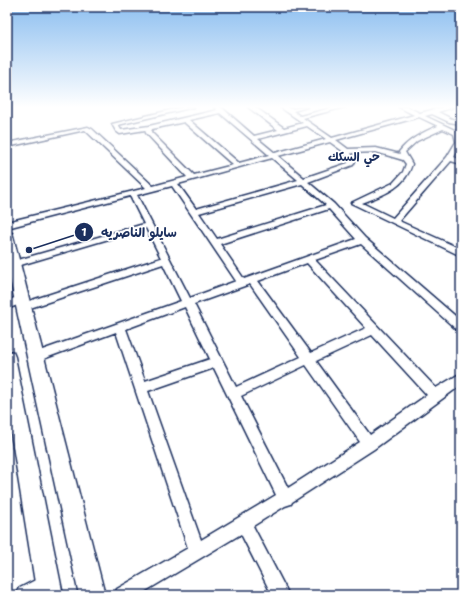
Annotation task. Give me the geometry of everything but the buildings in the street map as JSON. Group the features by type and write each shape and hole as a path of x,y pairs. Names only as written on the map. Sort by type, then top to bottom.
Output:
{"street":[{"path":"7,144 51,135"},
{"path":"94,135 152,189"},
{"path":"151,135 192,178"},
{"path":"203,135 239,166"},
{"path":"250,135 331,206 362,240 461,327"},
{"path":"253,138 264,135"},
{"path":"194,212 303,181 351,164 352,160 347,151 324,135"},
{"path":"7,225 174,184 349,135"},
{"path":"422,135 415,138 402,152 404,158 409,164 403,178 393,187 355,203 461,253"},
{"path":"394,221 450,158 459,142 457,135"},
{"path":"347,151 366,149 378,150 404,158"},
{"path":"450,158 461,162"},
{"path":"174,184 214,243 247,281 309,361 369,444"},
{"path":"133,194 286,498"},
{"path":"214,243 331,206"},
{"path":"14,264 148,225"},
{"path":"7,236 14,264 18,304 35,357 92,595"},
{"path":"35,357 362,240"},
{"path":"18,304 166,260"},
{"path":"309,260 435,395"},
{"path":"120,327 197,551"},
{"path":"233,394 309,361 374,329"},
{"path":"7,357 49,588 24,595"},
{"path":"141,388 217,362"},
{"path":"123,595 286,498 369,444 435,395 461,378"},
{"path":"244,524 281,595"}],"place":[{"name":"سايلو الناصريه","path":"29,250"}],"district":[{"name":"حي السكك","path":"354,157"}]}
